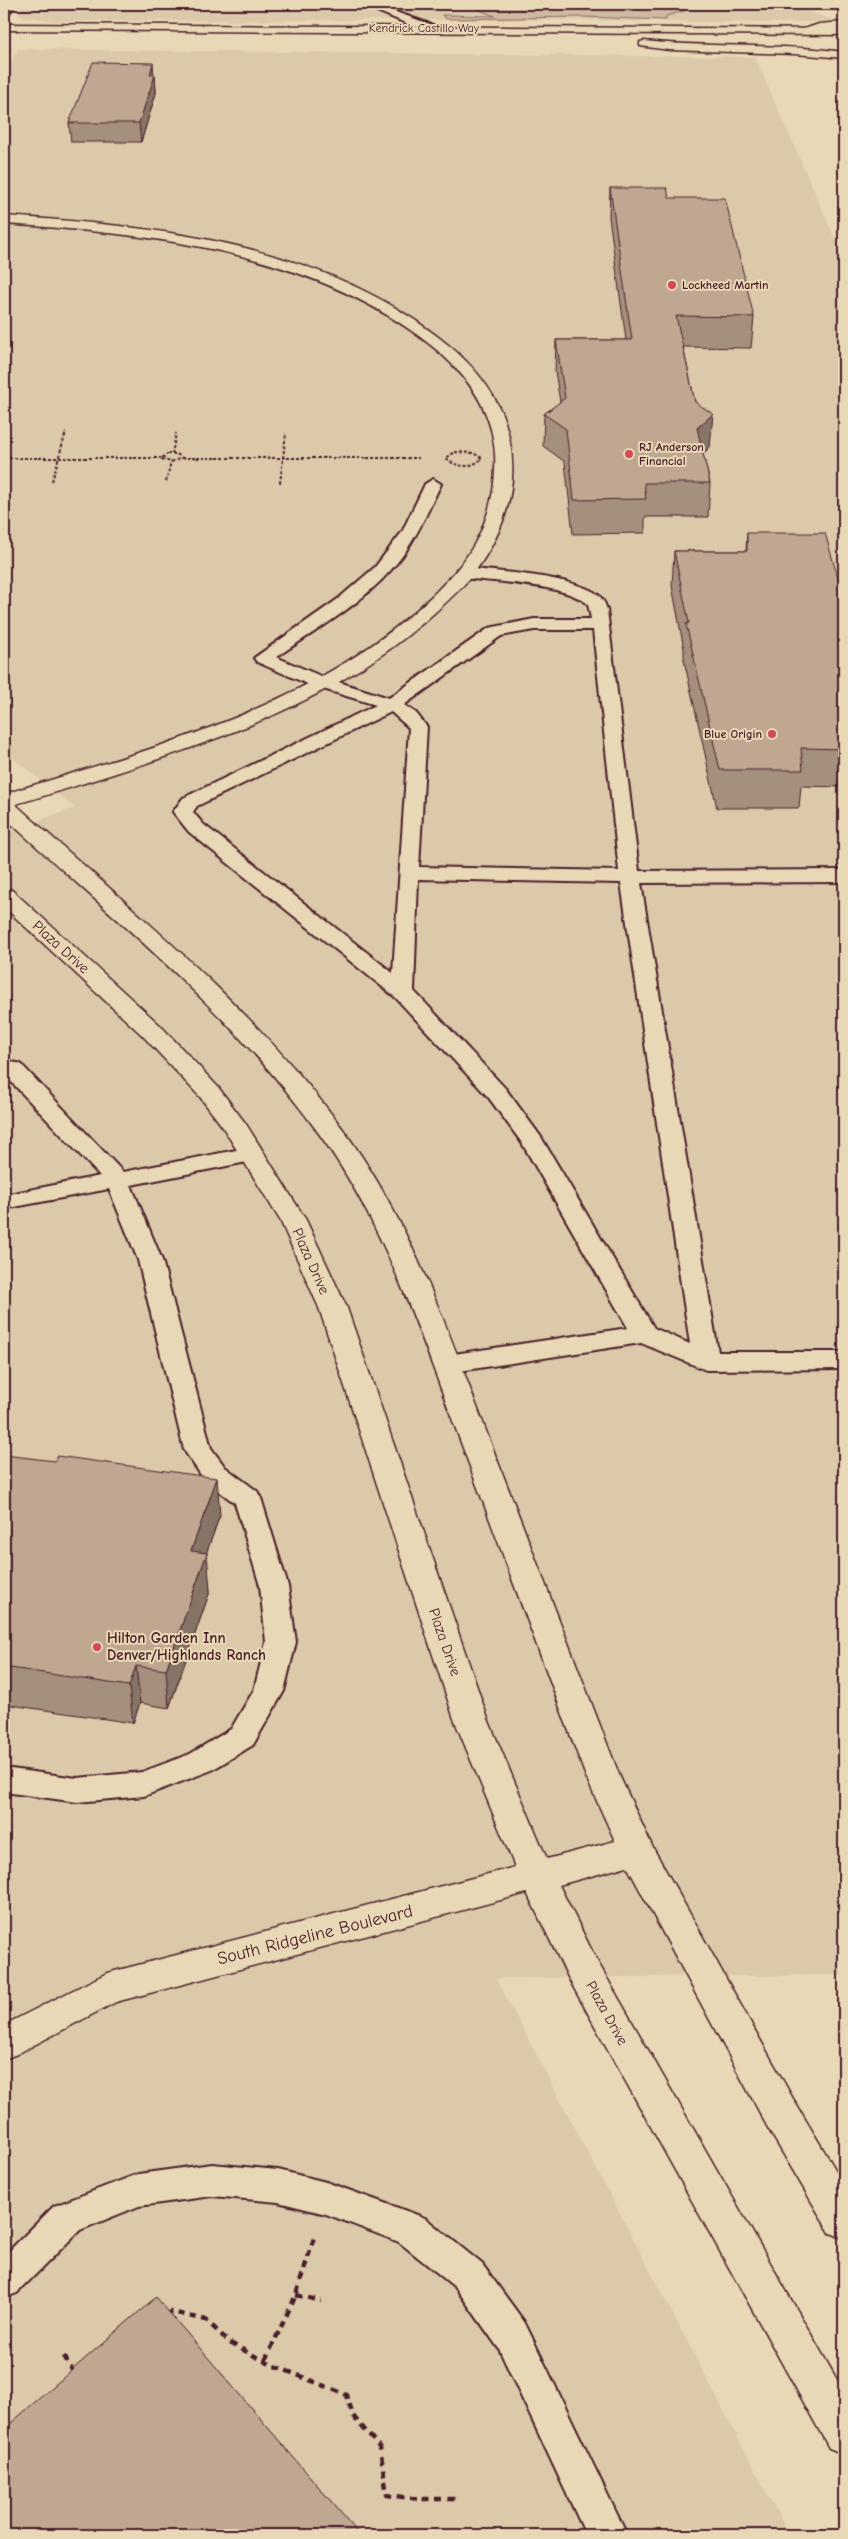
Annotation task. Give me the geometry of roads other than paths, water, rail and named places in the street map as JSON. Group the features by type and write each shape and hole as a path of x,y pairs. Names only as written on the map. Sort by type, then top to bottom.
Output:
{"main road":[{"path":"4,14 9,4"},
{"path":"804,31 819,26 844,25"},
{"name":"Kendrick Castillo Way","path":"4,27 436,28 844,32"},
{"path":"628,44 844,46"},
{"path":"644,44 683,49 801,51 844,55"},
{"path":"4,220 130,231 222,247 323,277 350,289 398,314 438,341 460,362 484,393 502,432 504,460 502,490 497,519 463,573 392,639 324,684 226,730 4,800"},
{"path":"4,806 226,1007 285,1072 333,1134 375,1203 419,1292 603,1777 636,1850 782,2116 844,2220"},
{"name":"Plaza Drive","path":"4,895 151,1030 209,1092 252,1154 293,1220 333,1308 471,1719 537,1877 583,1970 844,2432"},
{"name":"South Ridgeline Boulevard","path":"4,2043 107,1989 636,1850"}],"lane":[{"path":"365,4 416,24 436,28"},
{"path":"403,992 408,873 418,727 413,720 391,705 324,684 263,658 342,605 377,573 409,533 433,484"},
{"path":"463,573 551,584 582,592 596,601 601,625 630,877 706,1361"},
{"path":"601,625 547,624 511,627 495,632 391,705 190,802 183,812 196,828 403,992 497,1093 533,1142 644,1334"},
{"path":"408,873 630,877 844,876"},
{"path":"4,1066 13,1069 117,1180 150,1260 198,1450 215,1474 247,1498 274,1586 281,1642 269,1691 242,1737 201,1762 144,1784 125,1786 77,1790 4,1780"},
{"path":"4,1202 252,1154"},
{"path":"447,1364 644,1334 706,1361 844,1361"},
{"path":"4,2281 67,2218 138,2190 212,2180 278,2186 326,2198 412,2230 469,2276 512,2336 607,2535"}],"place":[{"name":"Lockheed Martin","path":"672,285"},
{"name":"RJ Anderson Financial","path":"629,454"},
{"name":"Blue Origin","path":"772,734"},
{"name":"Hilton Garden Inn Denver/Highlands Ranch","path":"97,1647"}]}
